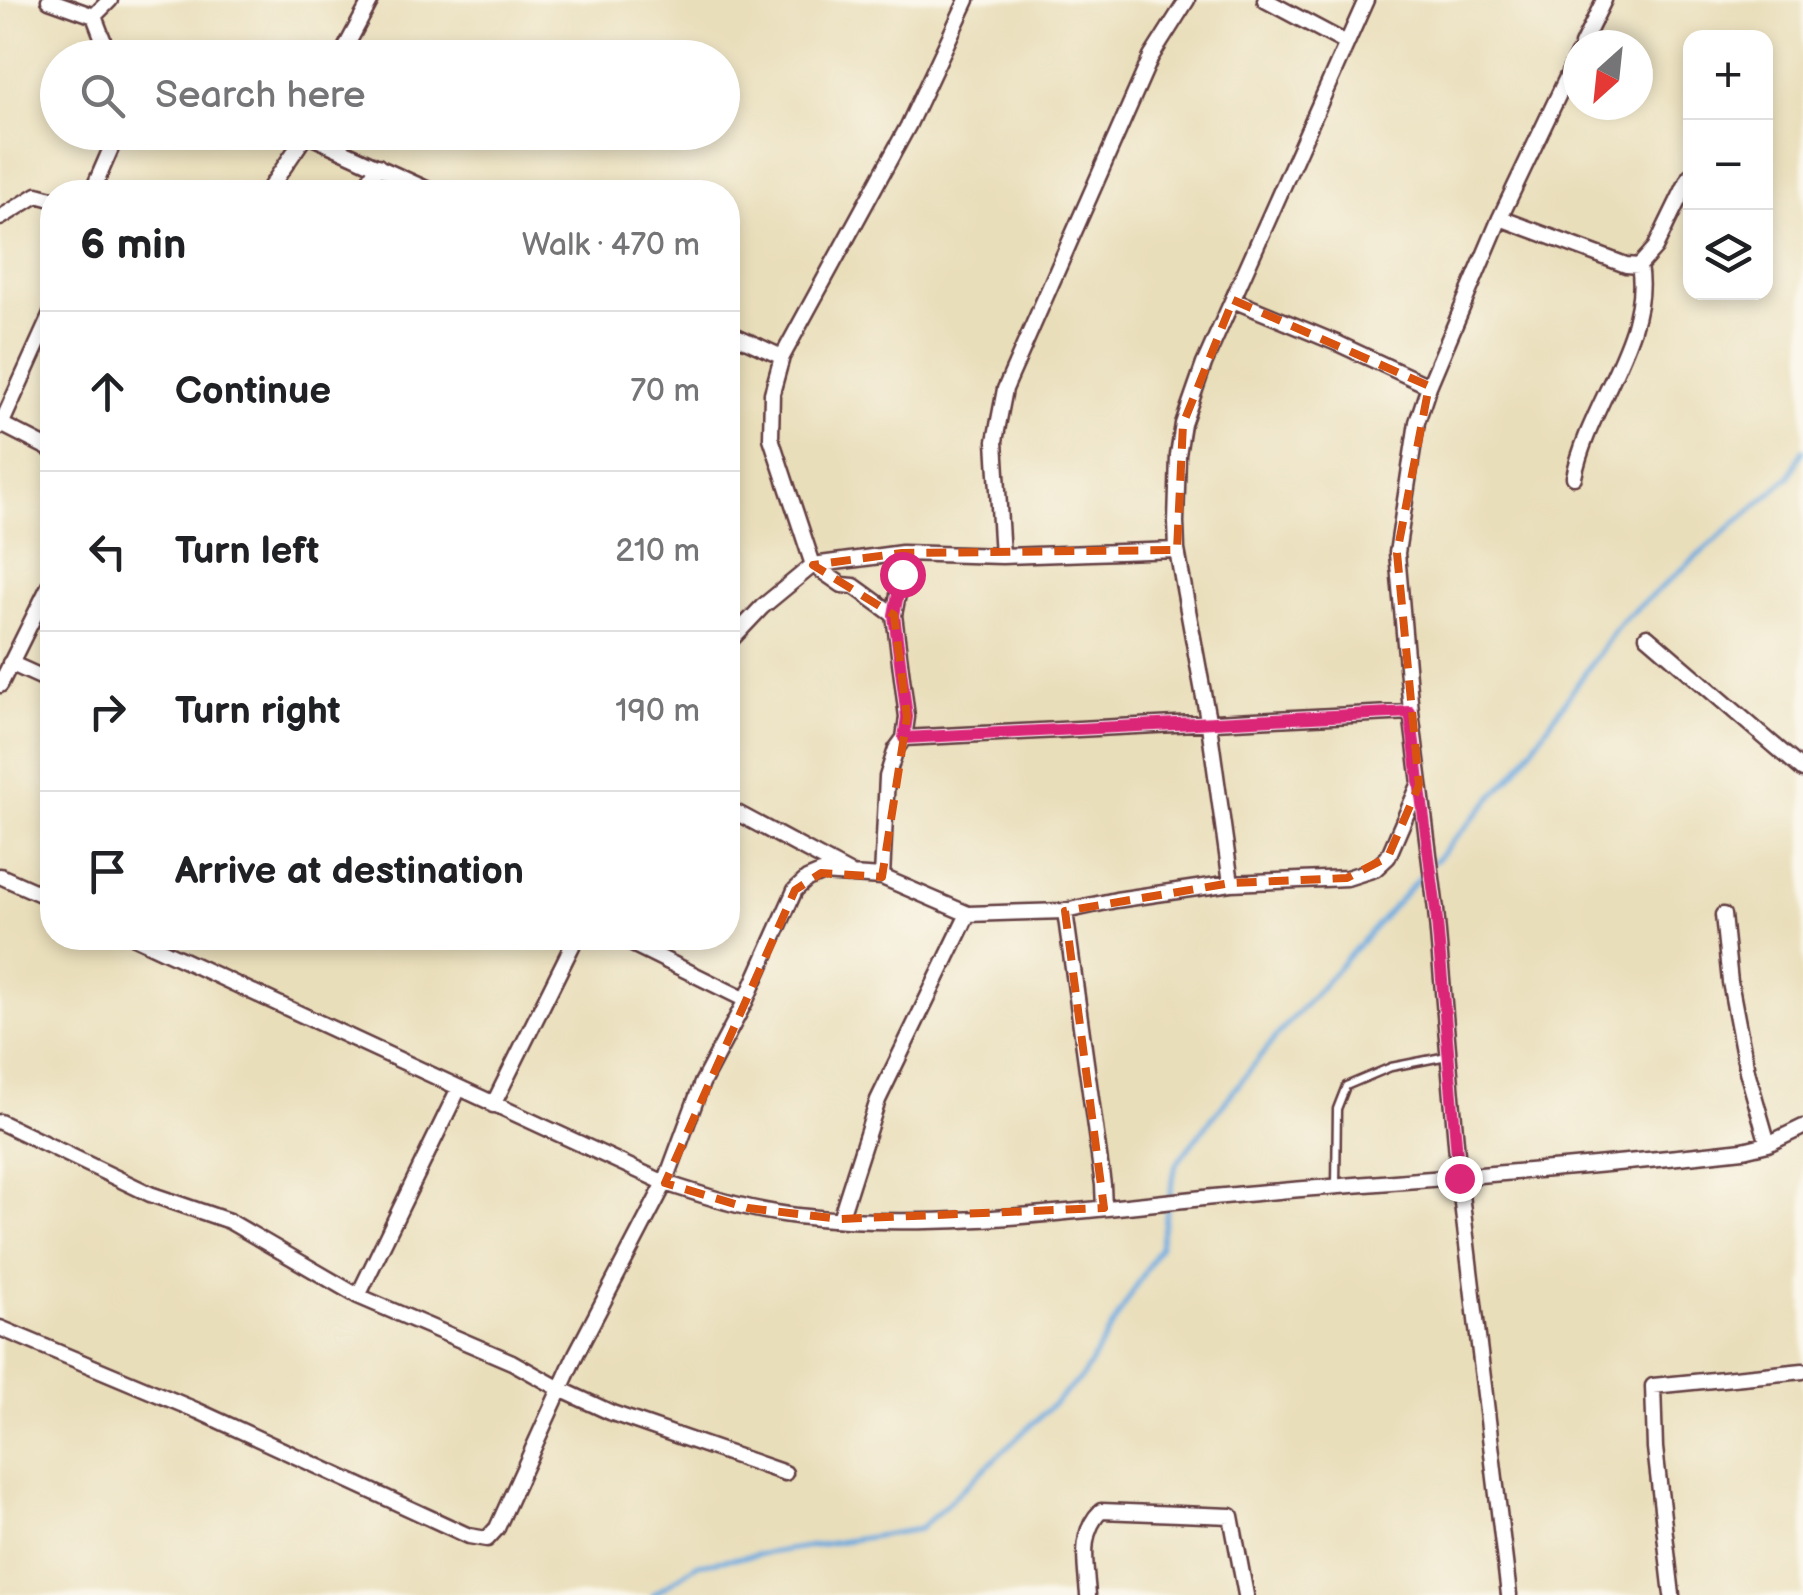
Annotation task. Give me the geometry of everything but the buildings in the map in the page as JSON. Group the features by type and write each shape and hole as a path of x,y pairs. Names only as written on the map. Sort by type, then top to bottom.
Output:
{"street":[{"path":"50,0 94,16 103,40"},
{"path":"94,16 110,0"},
{"path":"349,40 370,0"},
{"path":"894,615 854,586 842,585 813,565 770,430 772,394 782,356 908,126 967,0"},
{"path":"1002,556 995,441 1005,389 1151,57 1187,0"},
{"path":"1265,0 1346,43"},
{"path":"1232,884 1209,725 1177,550 1178,455 1183,424 1204,364 1366,0"},
{"path":"1589,30 1604,0"},
{"path":"1509,1595 1459,1178 1433,883 1410,712 1397,553 1417,422 1429,386 1500,218 1563,86"},
{"path":"97,180 110,150"},
{"path":"275,180 297,150"},
{"path":"343,150 407,180"},
{"path":"369,180 378,166"},
{"path":"1574,477 1582,446 1636,321 1642,296 1639,266 1655,248 1683,190"},
{"path":"0,218 40,197"},
{"path":"1500,218 1626,265 1639,266"},
{"path":"1233,300 1429,386"},
{"path":"740,337 782,356"},
{"path":"40,339 1,425 40,444"},
{"path":"740,630 813,565 902,553 1002,556 1177,550"},
{"path":"882,877 887,777 904,738 907,717 894,615 902,553"},
{"path":"0,685 40,604"},
{"path":"1647,636 1803,770"},
{"path":"10,663 40,677"},
{"path":"904,738 1410,712"},
{"path":"0,1328 198,1411 479,1540 486,1539 497,1528 576,1354 664,1182 702,1083 746,1000 796,890 807,878 821,873 882,877 968,914 1064,911 1232,884 1347,878 1375,869 1392,850 1419,785"},
{"path":"740,814 858,878"},
{"path":"0,876 40,894"},
{"path":"1064,911 1104,1208"},
{"path":"840,1219 878,1100 968,914"},
{"path":"1723,915 1730,982 1747,1071 1768,1144"},
{"path":"162,950 664,1182 748,1208 840,1219 1007,1218 1629,1163 1768,1144 1803,1127"},
{"path":"494,1104 570,950"},
{"path":"648,950 746,1000"},
{"path":"358,1296 459,1088"},
{"path":"0,1122 150,1194 228,1222 358,1296 512,1362 562,1390 612,1412 785,1473"},
{"path":"1672,1595 1657,1468 1653,1386 1803,1372"},
{"path":"1088,1595 1085,1545 1090,1522 1100,1511 1230,1516 1246,1595"}],"lane":[{"path":"1336,1187 1337,1109 1346,1086 1392,1067 1449,1056"}],"highlighted area":[{"path":"1233,300 1429,386 1397,553 1419,785 1388,857 1347,878 1231,883 1065,911 1104,1208 840,1219 748,1208 665,1183 795,890 821,873 882,877 907,717 894,615 813,565 902,553 1177,550 1183,424"}],"waterway":[{"path":"1434,862 1516,771 1620,623 1789,477 1803,450"},
{"path":"653,1595 698,1564 920,1529 1082,1377 1160,1246 1176,1164 1276,1037 1426,870"}],"route":[{"path":"902,574 894,615 907,717 904,738 1410,712 1436,910 1459,1178"}]}
